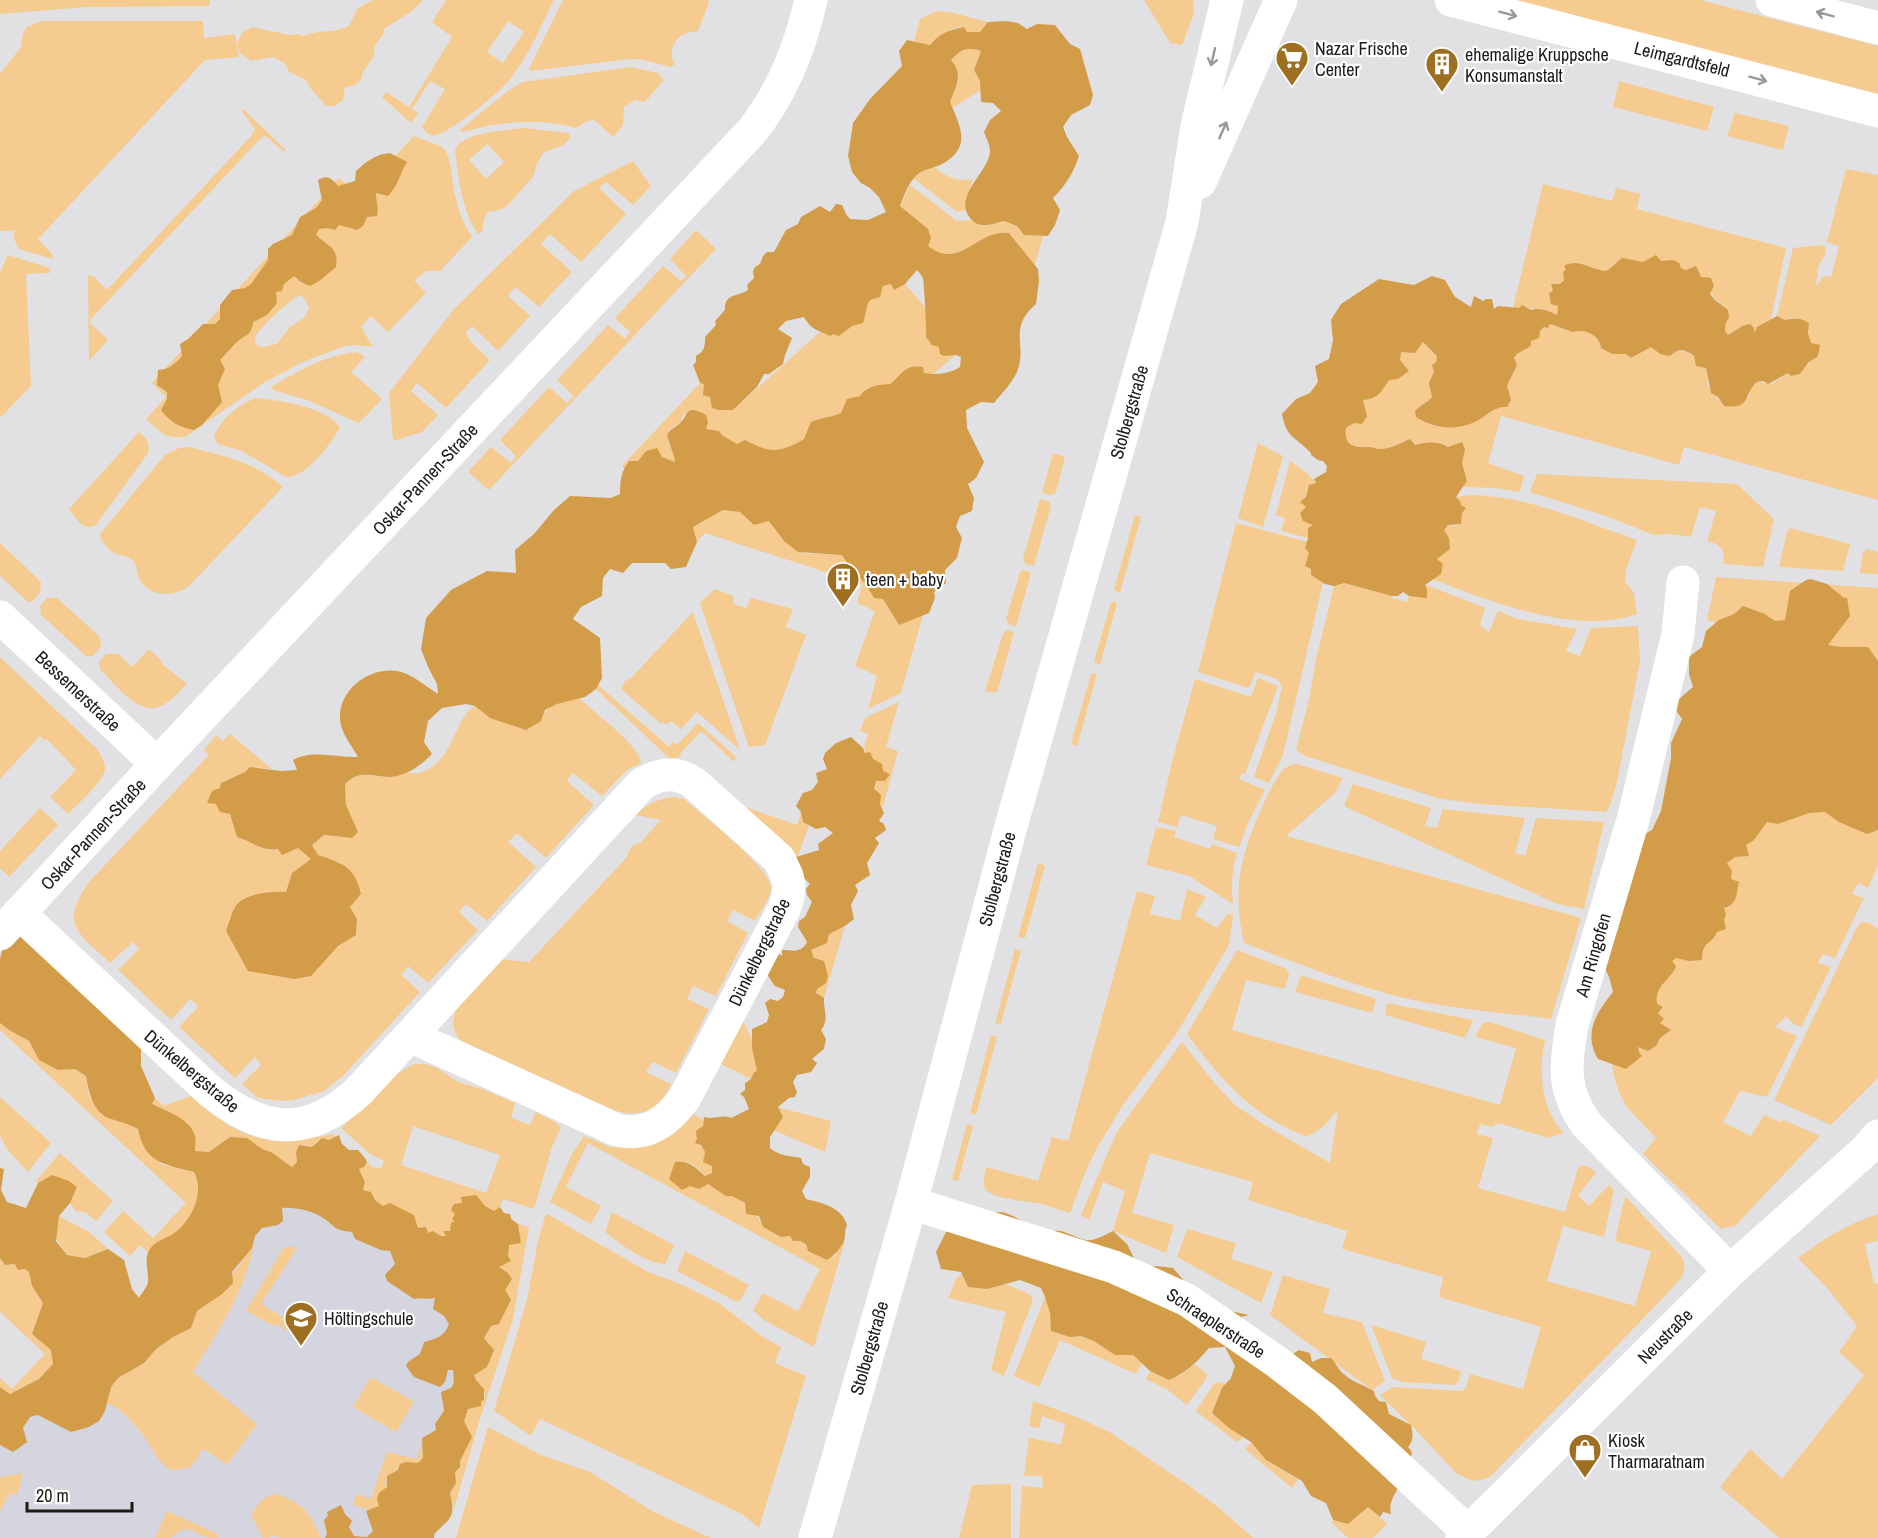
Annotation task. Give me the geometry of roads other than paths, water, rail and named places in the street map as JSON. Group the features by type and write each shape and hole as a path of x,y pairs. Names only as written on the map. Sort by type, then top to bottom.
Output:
{"street":[{"name":"Oskar-Pannen-Straße","path":"10,923 752,131 773,104 784,82 800,40 811,0"},
{"name":"Stolbergstraße","path":"815,1538 911,1203 1010,830 1182,222 1197,126 1227,0"},
{"name":"Stolbergstraße","path":"1182,222 1281,0"},
{"name":"Leimgardtsfeld","path":"1451,0 1878,111"},
{"path":"1772,0 1878,28"},
{"name":"Am Ringofen","path":"1683,582 1678,634 1633,820 1572,1025 1566,1056 1566,1073 1569,1093 1576,1111 1587,1125 1730,1271"},
{"name":"Bessemerstraße","path":"0,617 156,765"},
{"name":"Dünkelbergstraße","path":"10,923 229,1107 256,1121 300,1124 315,1122 326,1116 358,1092 642,784 654,777 674,774 684,776 772,852 784,867 789,885 785,908 684,1099 670,1115 649,1130 627,1132 617,1130 410,1036"},
{"name":"Neustraße","path":"1465,1535 1730,1271 1874,1146"},
{"name":"Schraeplerstraße","path":"911,1203 1082,1255 1187,1300 1325,1399 1465,1535"}],"place":[{"name":"Nazar Frische Center","path":"1292,87"},
{"name":"ehemalige Kruppsche Konsumanstalt","path":"1442,93"},
{"name":"teen + baby","path":"843,608"},
{"name":"Höltingschule","path":"301,1347"},
{"name":"Kiosk Tharmaratnam","path":"1585,1479"}]}
